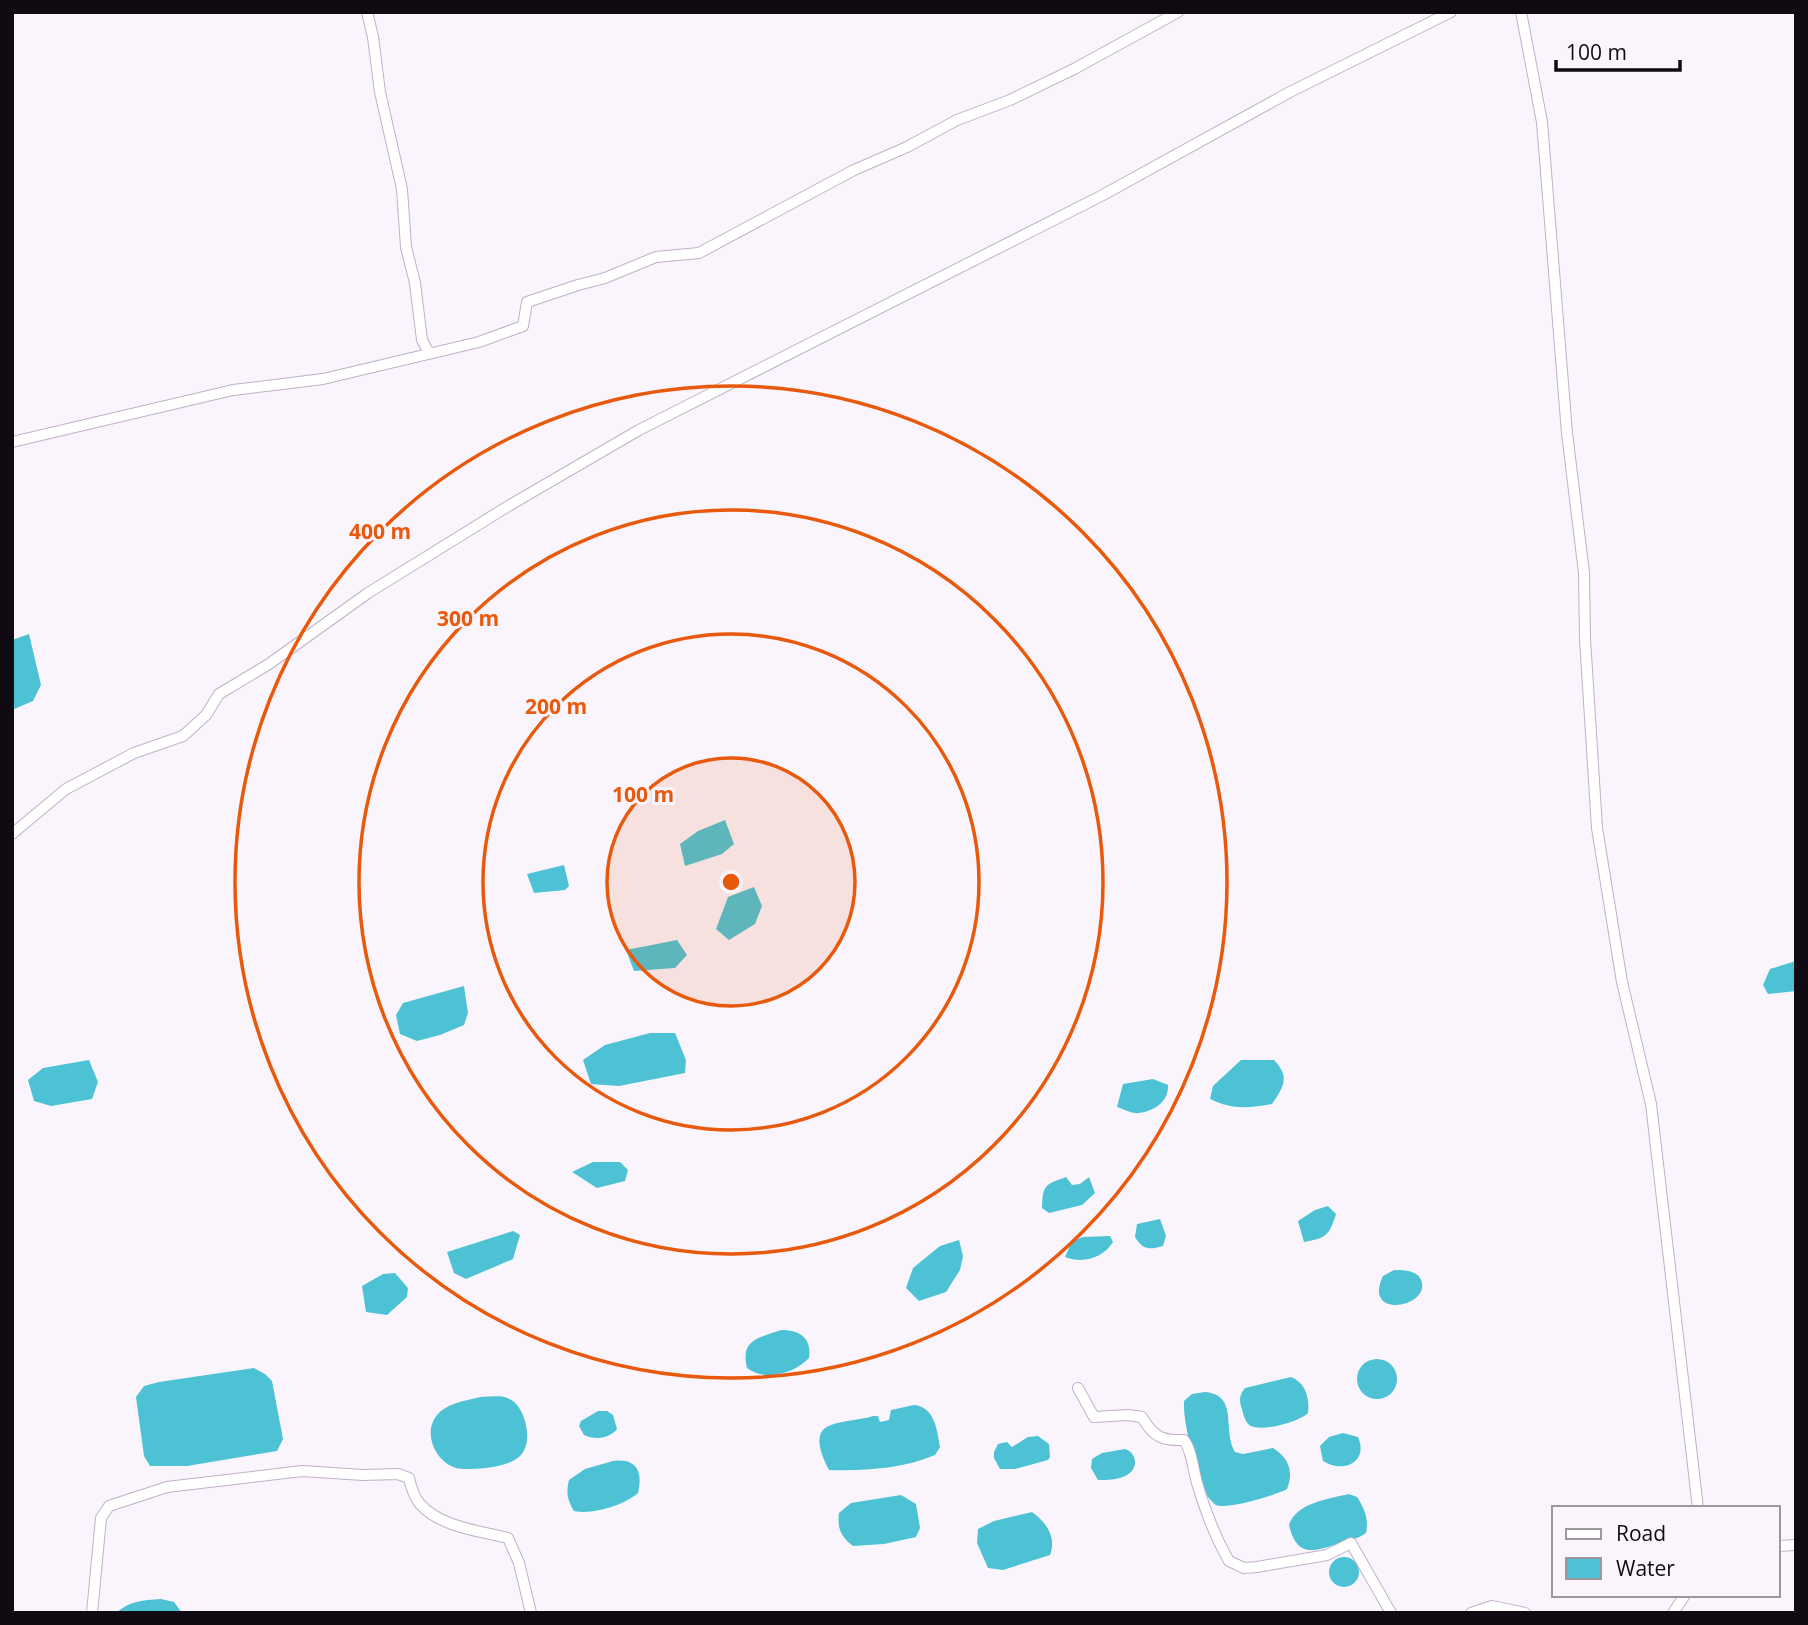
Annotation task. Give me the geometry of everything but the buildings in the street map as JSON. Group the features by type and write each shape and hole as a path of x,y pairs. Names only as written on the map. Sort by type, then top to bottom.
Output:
{"street":[{"path":"367,12 380,92 402,189 406,247 415,283 422,340 429,354"},
{"path":"12,442 233,390 323,379 479,342 523,326 527,302 605,278 656,257 699,253 854,170 907,147 957,120 1010,100 1074,69 1178,12"},
{"path":"12,834 66,789 134,753 183,736 206,715 219,694 269,664 368,593 510,505 639,430 1101,196 1290,92 1451,12"},
{"path":"1521,12 1542,122 1567,433 1584,573 1585,639 1597,828 1622,982 1651,1104 1698,1506"},
{"path":"1077,1388 1094,1417 1142,1417 1148,1428 1159,1438 1184,1440 1189,1446 1209,1519 1229,1561 1244,1568 1256,1567 1327,1555 1352,1543 1391,1613"},
{"path":"92,1613 101,1518 108,1506 167,1486 302,1471 398,1474 409,1478 418,1503 432,1515 447,1522 508,1538 519,1563 531,1613"},
{"path":"1673,1613 1684,1597"},
{"path":"1471,1613 1492,1605 1525,1613"}],"water":[{"path":"29,634 41,685 33,701 12,710 12,640"},
{"path":"725,820 734,844 722,854 685,866 680,844 698,831"},
{"path":"564,865 569,886 565,890 534,893 527,874"},
{"path":"754,887 762,906 755,924 729,940 716,929 728,897"},
{"path":"677,940 687,955 675,968 634,971 626,950"},
{"path":"1796,961 1796,991 1768,994 1763,985 1770,969"},
{"path":"464,986 468,1013 464,1025 417,1041 400,1034 396,1015 403,1003"},
{"path":"650,1033 675,1033 686,1060 685,1073 619,1086 591,1084 583,1060 605,1045"},
{"path":"89,1060 98,1082 92,1099 51,1106 34,1101 28,1080 43,1068"},
{"path":"1241,1060 1274,1060 1279,1066 1284,1082 1272,1104 1241,1107 1210,1099 1213,1086"},
{"path":"1153,1079 1168,1085 1166,1096 1160,1104 1139,1113 1117,1107 1123,1084"},
{"path":"593,1162 620,1162 628,1170 625,1181 597,1188 572,1172"},
{"path":"1066,1177 1072,1185 1080,1184 1089,1177 1095,1193 1082,1205 1049,1213 1042,1208 1044,1190 1049,1184"},
{"path":"1328,1206 1336,1214 1329,1231 1322,1237 1304,1242 1298,1221 1315,1210"},
{"path":"1160,1219 1166,1236 1163,1246 1144,1247 1135,1237 1137,1224"},
{"path":"513,1231 520,1235 513,1259 466,1279 454,1273 447,1252"},
{"path":"1110,1236 1113,1242 1098,1256 1085,1260 1065,1257 1072,1241 1083,1237"},
{"path":"959,1240 963,1256 960,1270 946,1292 919,1301 906,1288 913,1268 940,1246"},
{"path":"1394,1270 1412,1272 1420,1278 1422,1288 1418,1296 1410,1302 1399,1305 1382,1300 1379,1290 1383,1276"},
{"path":"395,1273 408,1288 407,1297 387,1315 366,1312 362,1286 383,1274"},
{"path":"781,1330 803,1336 809,1345 809,1358 796,1368 779,1374 762,1374 747,1368 746,1351 749,1345"},
{"path":"1377,1359 1391,1365 1397,1379 1391,1393 1377,1399 1363,1393 1357,1379 1363,1365"},
{"path":"254,1368 272,1381 283,1439 277,1451 187,1466 150,1466 144,1456 136,1397 144,1386"},
{"path":"1291,1377 1306,1391 1308,1413 1297,1420 1279,1425 1262,1428 1249,1425 1240,1401 1245,1388"},
{"path":"1192,1394 1216,1394 1226,1406 1231,1443 1235,1452 1243,1454 1273,1448 1283,1456 1290,1471 1287,1489 1263,1498 1222,1506 1216,1505 1208,1497 1191,1449 1184,1412 1184,1401"},
{"path":"481,1397 506,1397 518,1406 526,1427 525,1449 516,1459 503,1465 455,1468 446,1463 434,1448 431,1428 434,1419 450,1405"},
{"path":"914,1405 926,1410 934,1420 940,1447 935,1455 882,1468 829,1470 820,1440 822,1432 828,1426 873,1416 878,1416 880,1422 889,1420 891,1410"},
{"path":"598,1411 607,1411 613,1415 617,1429 602,1438 584,1435 579,1426 581,1421"},
{"path":"1343,1433 1358,1437 1360,1453 1357,1459 1346,1466 1331,1465 1323,1461 1320,1446 1329,1437"},
{"path":"1038,1436 1049,1444 1048,1460 1015,1469 1000,1469 994,1458 998,1444 1007,1442 1012,1447 1028,1437"},
{"path":"1125,1449 1134,1457 1135,1465 1131,1472 1120,1478 1098,1480 1091,1468 1092,1459 1102,1453"},
{"path":"613,1461 633,1464 639,1473 638,1493 608,1508 590,1512 574,1511 568,1496 569,1480 585,1469"},
{"path":"1349,1494 1357,1497 1364,1510 1367,1519 1366,1533 1322,1549 1302,1548 1292,1536 1289,1525 1298,1512 1314,1503"},
{"path":"901,1495 916,1504 920,1528 916,1537 884,1544 853,1546 845,1539 839,1528 839,1513 851,1503"},
{"path":"1032,1512 1049,1530 1052,1542 1050,1555 1003,1570 988,1568 977,1543 978,1529 994,1521"},
{"path":"1344,1557 1355,1561 1359,1572 1355,1583 1344,1587 1333,1583 1329,1572 1333,1561"},
{"path":"161,1599 174,1602 182,1613 116,1613 131,1604"}]}
